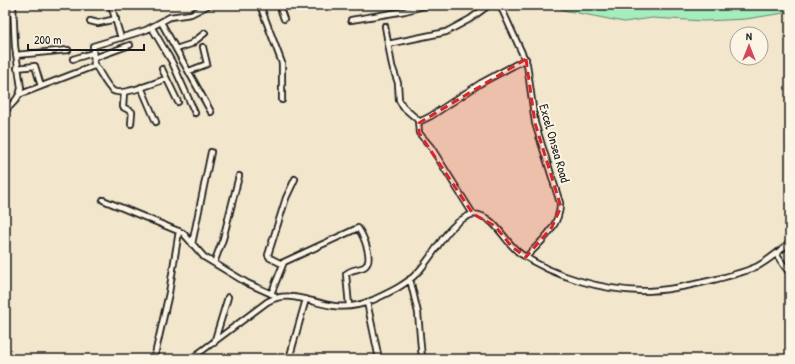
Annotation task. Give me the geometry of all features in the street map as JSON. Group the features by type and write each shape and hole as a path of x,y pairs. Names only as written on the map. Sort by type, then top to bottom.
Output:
{"street":[{"path":"14,5 17,68 21,94"},
{"path":"111,5 122,38"},
{"path":"166,79 124,93 112,90 94,64 94,46 152,28 170,17 191,14 209,5"},
{"path":"260,5 282,63 282,100"},
{"path":"279,5 284,19"},
{"path":"351,20 405,11 428,5"},
{"path":"388,44 446,32 466,21 489,5"},
{"name":"Excel Onsea Road","path":"499,5 526,59 535,123 558,191 561,207 559,217 526,257"},
{"path":"90,21 98,23 116,19"},
{"path":"161,22 211,112"},
{"path":"385,26 392,66 398,83 399,100 419,122 419,133 431,147 474,214 483,217 495,226 512,247 526,257 568,278 618,288 643,291 686,286 735,274 757,266 776,254 790,242"},
{"path":"152,28 172,62 195,113"},
{"path":"176,49 191,44 205,33"},
{"path":"74,59 130,45"},
{"path":"189,71 207,64 203,47"},
{"path":"16,55 68,50"},
{"path":"419,122 431,116 482,83 526,59"},
{"path":"5,111 21,94 92,68 94,64"},
{"path":"17,68 35,66 41,86"},
{"path":"162,69 178,102"},
{"path":"141,87 156,122"},
{"path":"124,93 123,107 132,112 131,124"},
{"path":"192,244 210,152"},
{"path":"214,263 224,239 239,176"},
{"path":"282,264 270,258 268,255 286,198 295,179"},
{"path":"103,200 187,235 192,244 204,257 247,283 271,294 306,299 335,306 349,306 367,302 410,280 452,228 464,218 474,214"},
{"path":"271,294 282,264 336,236 358,228 367,249 369,260 366,266 346,274 349,306"},
{"path":"154,359 169,293 179,231"},
{"path":"776,254 790,274"},
{"path":"410,280 418,312 422,359"},
{"path":"190,359 214,343 267,302 279,296"},
{"path":"214,343 228,298"},
{"path":"289,359 306,299"},
{"path":"367,302 379,359"}],"highlighted area":[{"path":"526,59 535,123 561,207 552,227 526,257 512,247 495,226 473,214 419,133 419,123"}],"green space":[{"path":"556,5 790,5 790,12 746,19 704,21 652,18 624,22 563,10"}]}
